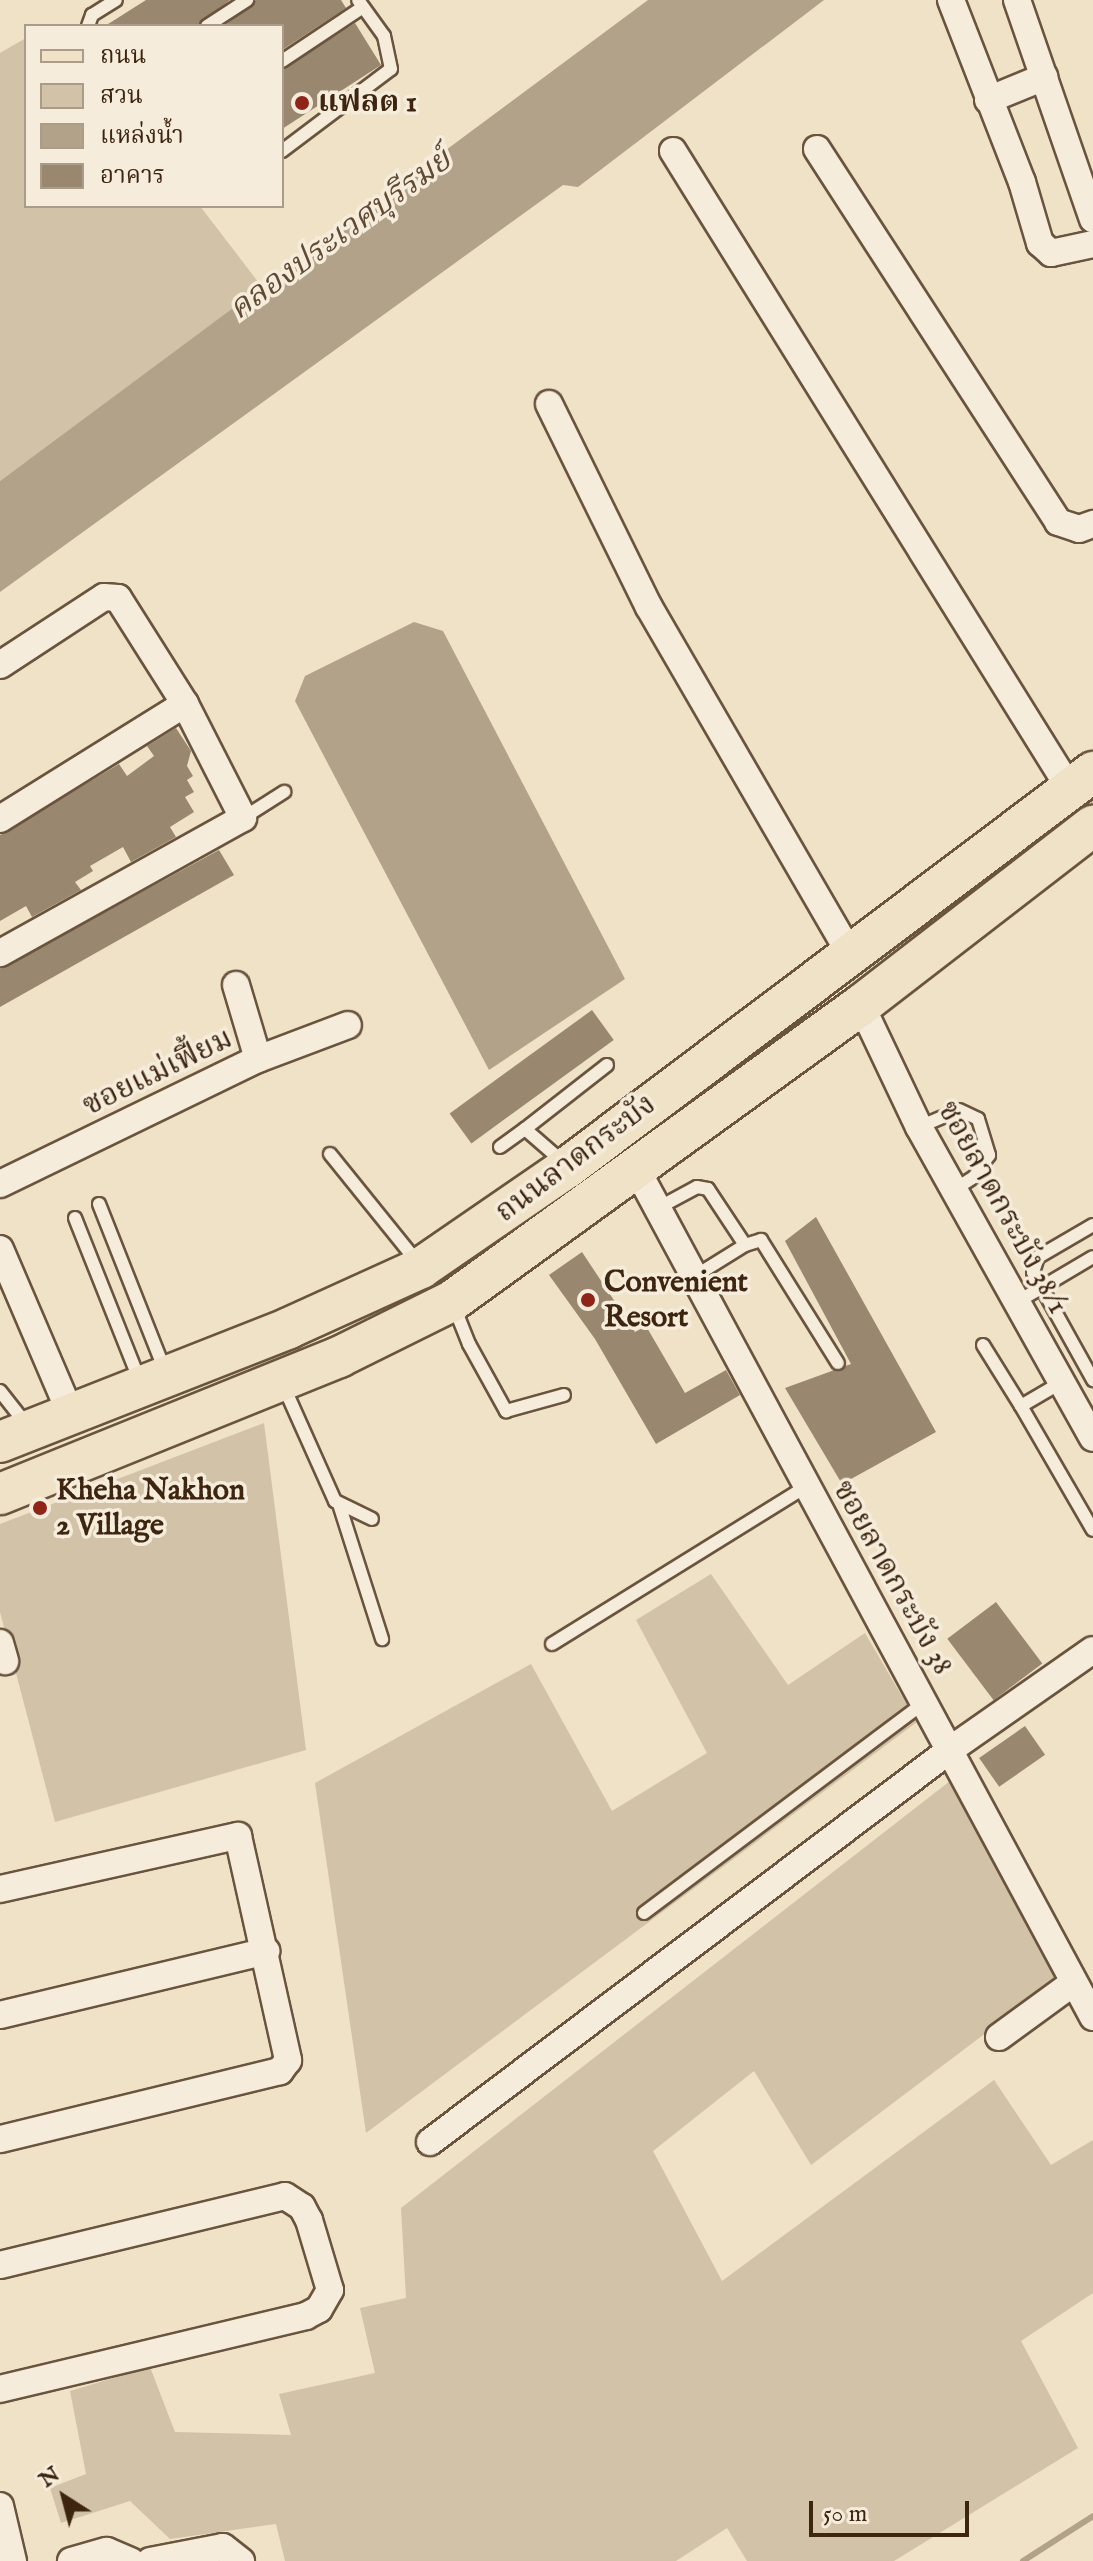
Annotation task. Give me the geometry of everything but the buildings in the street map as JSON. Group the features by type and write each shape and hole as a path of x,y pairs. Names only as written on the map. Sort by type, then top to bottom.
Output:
{"main road":[{"name":"ถนนลาดกระบัง","path":"15,1436 155,1383 421,1268 568,1167 1082,780"},
{"name":"ถนนลาดกระบัง","path":"0,1494 395,1332 452,1301 861,1005 1093,826"},
{"path":"679,1082 708,1116"}],"street":[{"path":"951,0 1044,249 1051,253 1093,244"},
{"path":"1017,0 1093,219"},
{"path":"988,100 1044,77"},
{"path":"817,149 1058,522 1079,529 1093,524"},
{"path":"673,151 1082,780"},
{"path":"549,404 649,607 851,955"},
{"path":"0,665 110,595 118,598 185,704 243,818 0,953"},
{"path":"0,819 185,704"},
{"path":"236,985 258,1059"},
{"name":"ซอยลาดกระบัง 38/1","path":"861,1005 919,1127 1093,1438"},
{"name":"ซอยแม่เฟี้ยม","path":"0,1184 258,1059 348,1025"},
{"name":"ซอยลาดกระบัง 38","path":"637,1170 655,1210 925,1702 1093,2017"},
{"path":"0,1249 71,1415"},
{"path":"430,2142 950,1750 1093,1650"},
{"path":"0,1889 238,1836 288,2060 280,2071 0,2139"},
{"path":"0,2015 266,1951"},
{"path":"999,2037 1073,1983"},
{"path":"0,2265 285,2196 302,2207 325,2262 326,2300 306,2316 0,2389"},
{"path":"0,2506 13,2561"},
{"path":"150,2561 223,2547 241,2561"},
{"path":"71,2561 107,2551 131,2561"}],"lane":[{"path":"89,24 92,15 116,0"},
{"path":"210,24 247,0"},
{"path":"284,60 360,4 384,36 391,69 284,149"},
{"path":"243,818 284,792"},
{"path":"500,1147 607,1065"},
{"path":"919,1127 959,1110 978,1119 989,1155 974,1177 954,1190"},
{"path":"525,1129 568,1167"},
{"path":"330,1154 421,1268"},
{"path":"655,1210 697,1187 708,1189 745,1245"},
{"path":"99,1204 155,1383"},
{"path":"75,1218 155,1383"},
{"path":"1093,1225 1038,1257 1033,1272 1093,1380"},
{"path":"692,1278 745,1245 761,1240 838,1363"},
{"path":"1017,1302 1093,1257"},
{"path":"452,1301 469,1344 506,1411 564,1395"},
{"path":"983,1345 1093,1530"},
{"path":"282,1380 321,1478 339,1504 382,1639"},
{"path":"1021,1406 1062,1382"},
{"path":"0,1391 15,1436"},
{"path":"552,1644 805,1487"},
{"path":"339,1504 372,1519"},
{"path":"644,1913 925,1702"}],"green space":[{"path":"24,39 24,208 202,208 262,287 0,481 0,53"},
{"path":"1093,792 1093,807 924,930 848,974"},
{"path":"264,1423 306,1750 55,1822 0,1612 0,1524"},
{"path":"711,1574 788,1685 865,1633 917,1722 366,2133 315,1783 531,1664 612,1811 707,1753 636,1620"},
{"path":"950,1781 1056,1980 811,2165 754,2071 653,2151 722,2281 994,2080 1051,2165 1093,2140 1093,2293 1021,2341 1078,2448 894,2561 747,2561 727,2528 676,2561 285,2561 276,2524 170,2539 130,2501 61,2523 50,2488 86,2474 70,2391 150,2367 175,2432 291,2435 279,2394 375,2373 360,2308 406,2298 401,2208"}],"water":[{"name":"คลองประเวศบุรีรมย์","path":"648,0 824,0 578,187 563,185 0,592 0,481"},
{"path":"414,622 443,631 625,979 489,1070 295,701 305,676"}],"waterway":[{"path":"1023,2561 1093,2516"}],"place":[{"name":"แฟลต 1","path":"302,103"},
{"name":"Convenient Resort","path":"588,1300"},
{"name":"Kheha Nakhon 2 Village","path":"40,1508"}]}
